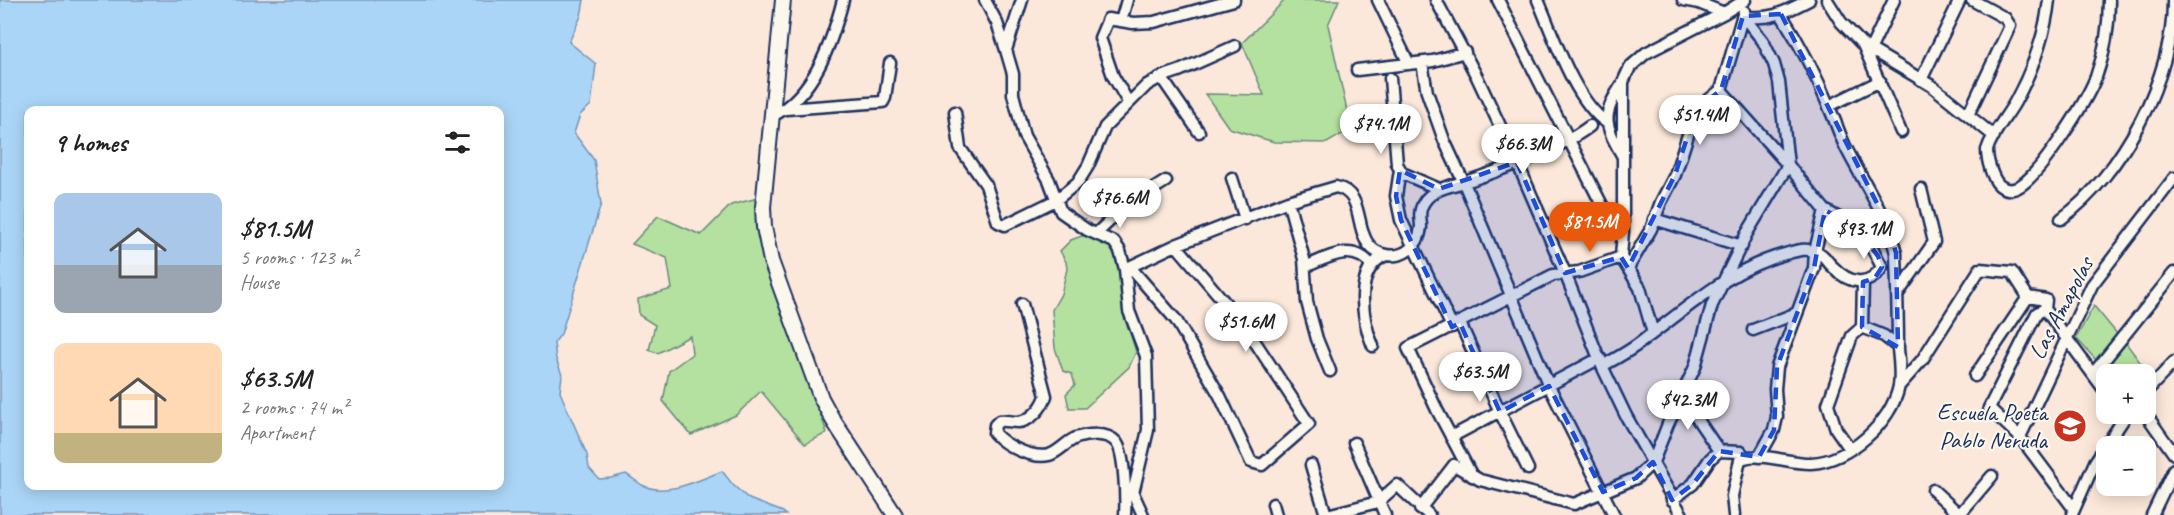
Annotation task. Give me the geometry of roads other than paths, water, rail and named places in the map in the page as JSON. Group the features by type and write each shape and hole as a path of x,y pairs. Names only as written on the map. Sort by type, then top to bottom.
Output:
{"main road":[{"path":"783,0 763,207 771,261 821,398 839,430 895,515"}],"street":[{"path":"772,116 786,109 803,91 823,60 843,0"},
{"path":"985,0 997,23 1013,74 1013,94 1024,136 1048,180 1061,212 1087,230 1114,242 1128,268 1176,320 1220,396 1251,462 1262,465 1309,424 1244,325 1176,245"},
{"path":"1006,50 1022,0"},
{"path":"1121,21 1127,0"},
{"path":"1128,102 1113,76 1100,38 1108,19 1154,21 1232,0"},
{"path":"1378,0 1409,64"},
{"path":"1436,0 1517,162 1626,416 1682,515"},
{"path":"1498,0 1604,209"},
{"path":"1538,0 1560,53 1586,102 1606,122"},
{"path":"1683,0 1700,3 1724,13"},
{"path":"1622,155 1606,122 1616,93 1630,67 1646,52 1746,0"},
{"path":"1628,268 1651,229 1675,175 1696,110 1721,90 1746,0"},
{"path":"1743,16 1757,19 1781,14 1809,0"},
{"path":"1827,0 1841,22 1867,48 1921,80 1994,136"},
{"path":"1867,48 1894,0"},
{"path":"1921,80 1960,0"},
{"path":"1968,115 2010,31 2005,18 1972,0"},
{"path":"2049,0 2041,44 2035,62 1988,147 1987,154 1995,180 2000,186 2008,189 2018,188 2041,164 2066,131 2095,79 2108,35 2109,0"},
{"path":"2061,219 2082,202 2107,174 2144,115 2166,61 2173,0"},
{"path":"1781,14 1796,38 1829,106 1844,144 1888,225 1896,253 1899,386"},
{"path":"1311,465 1327,515 1378,502 1397,485 1425,512 1454,465 1472,476 1574,504 1636,478 1653,462 1695,367 1712,305 1759,212 1788,165 1781,97 1774,64 1763,41 1743,16"},
{"path":"955,111 960,148 986,185 998,222 1005,225 1056,200 1078,182 1088,166 1105,127 1147,85 1235,46"},
{"path":"1867,48 1901,132"},
{"path":"1357,70 1422,63 1464,52"},
{"path":"786,109 883,102 890,63"},
{"path":"1422,63 1430,101 1444,140 1549,386 1614,515"},
{"path":"1161,77 1199,132"},
{"path":"1390,78 1396,154 1400,170 1396,188 1401,220 1528,469"},
{"path":"1829,106 1880,81"},
{"path":"1623,82 1621,257 1640,288 1653,333"},
{"path":"1451,437 1601,362 1653,333 1704,293 1724,280 1763,261 1805,249 1822,254 1834,268 1845,276 1863,282 1875,278 1882,267 1869,242 1856,228 1825,210 1721,90"},
{"path":"1128,268 1176,245 1288,201 1336,187 1345,190 1354,200 1362,234 1368,246 1386,255 1398,255 1414,247 1420,229 1422,206 1427,197 1439,189 1464,183 1570,140 1590,126"},
{"path":"1400,170 1402,173 1439,189"},
{"path":"1232,178 1245,219"},
{"name":"Las Amapolas","path":"2020,437 2066,338 2100,274 2174,178"},
{"path":"1096,234 1123,208 1166,181"},
{"path":"1897,296 1934,242 1921,189"},
{"path":"1288,201 1305,267 1307,302 1317,339 1330,371"},
{"path":"1759,457 1774,430 1777,417 1776,367 1814,268 1815,251 1825,210"},
{"path":"1654,219 1742,246"},
{"path":"1305,267 1346,252 1360,255 1372,266"},
{"path":"1373,346 1366,326 1364,304 1367,276 1372,266 1386,255"},
{"path":"1472,476 1408,348 1456,326 1553,275 1579,272 1621,257"},
{"path":"1125,515 1129,493 1146,440 1149,409 1146,356 1129,311 1128,268"},
{"path":"1734,515 1732,496 1737,464 1744,457 1809,463 1822,461 1850,450 1869,436 1883,419 1899,386 1922,360 1980,269 2012,272 2028,297 2046,300 2045,309 2096,378"},
{"path":"2093,374 2174,273"},
{"path":"1850,450 1836,429 1828,404 1852,336 1862,327 1863,282"},
{"path":"1975,376 2028,297"},
{"path":"1022,304 1046,396 1043,404 1031,417 1019,422 999,421 995,425 994,433 1012,446 1041,455 1053,453 1070,440 1082,436 1111,438 1117,442 1120,449 1129,493 1143,515"},
{"path":"2045,309 2037,313 1989,408 2020,437 2073,512"},
{"path":"1753,330 1797,313"},
{"path":"1862,327 1884,336 1898,347"},
{"path":"2156,381 2174,362"},
{"path":"1681,395 1719,451"},
{"path":"2073,512 2095,462 2119,424"},
{"path":"2153,424 2174,454"},
{"path":"1354,443 1384,515"},
{"path":"1672,500 1693,484 1710,459 1719,451 1742,452 1744,457"},
{"path":"2152,515 2174,469"},
{"path":"1933,490 1960,515 1992,476"}],"water":[{"path":"0,0 584,0 581,16 569,42 596,64 591,105 580,115 574,133 594,160 601,204 561,334 554,343 556,359 562,375 560,392 587,455 589,468 599,479 626,474 642,485 661,489 682,486 722,471 749,499 786,515 0,515"}],"place":[{"name":"Escuela Poeta Pablo Neruda","path":"2070,426"}]}
